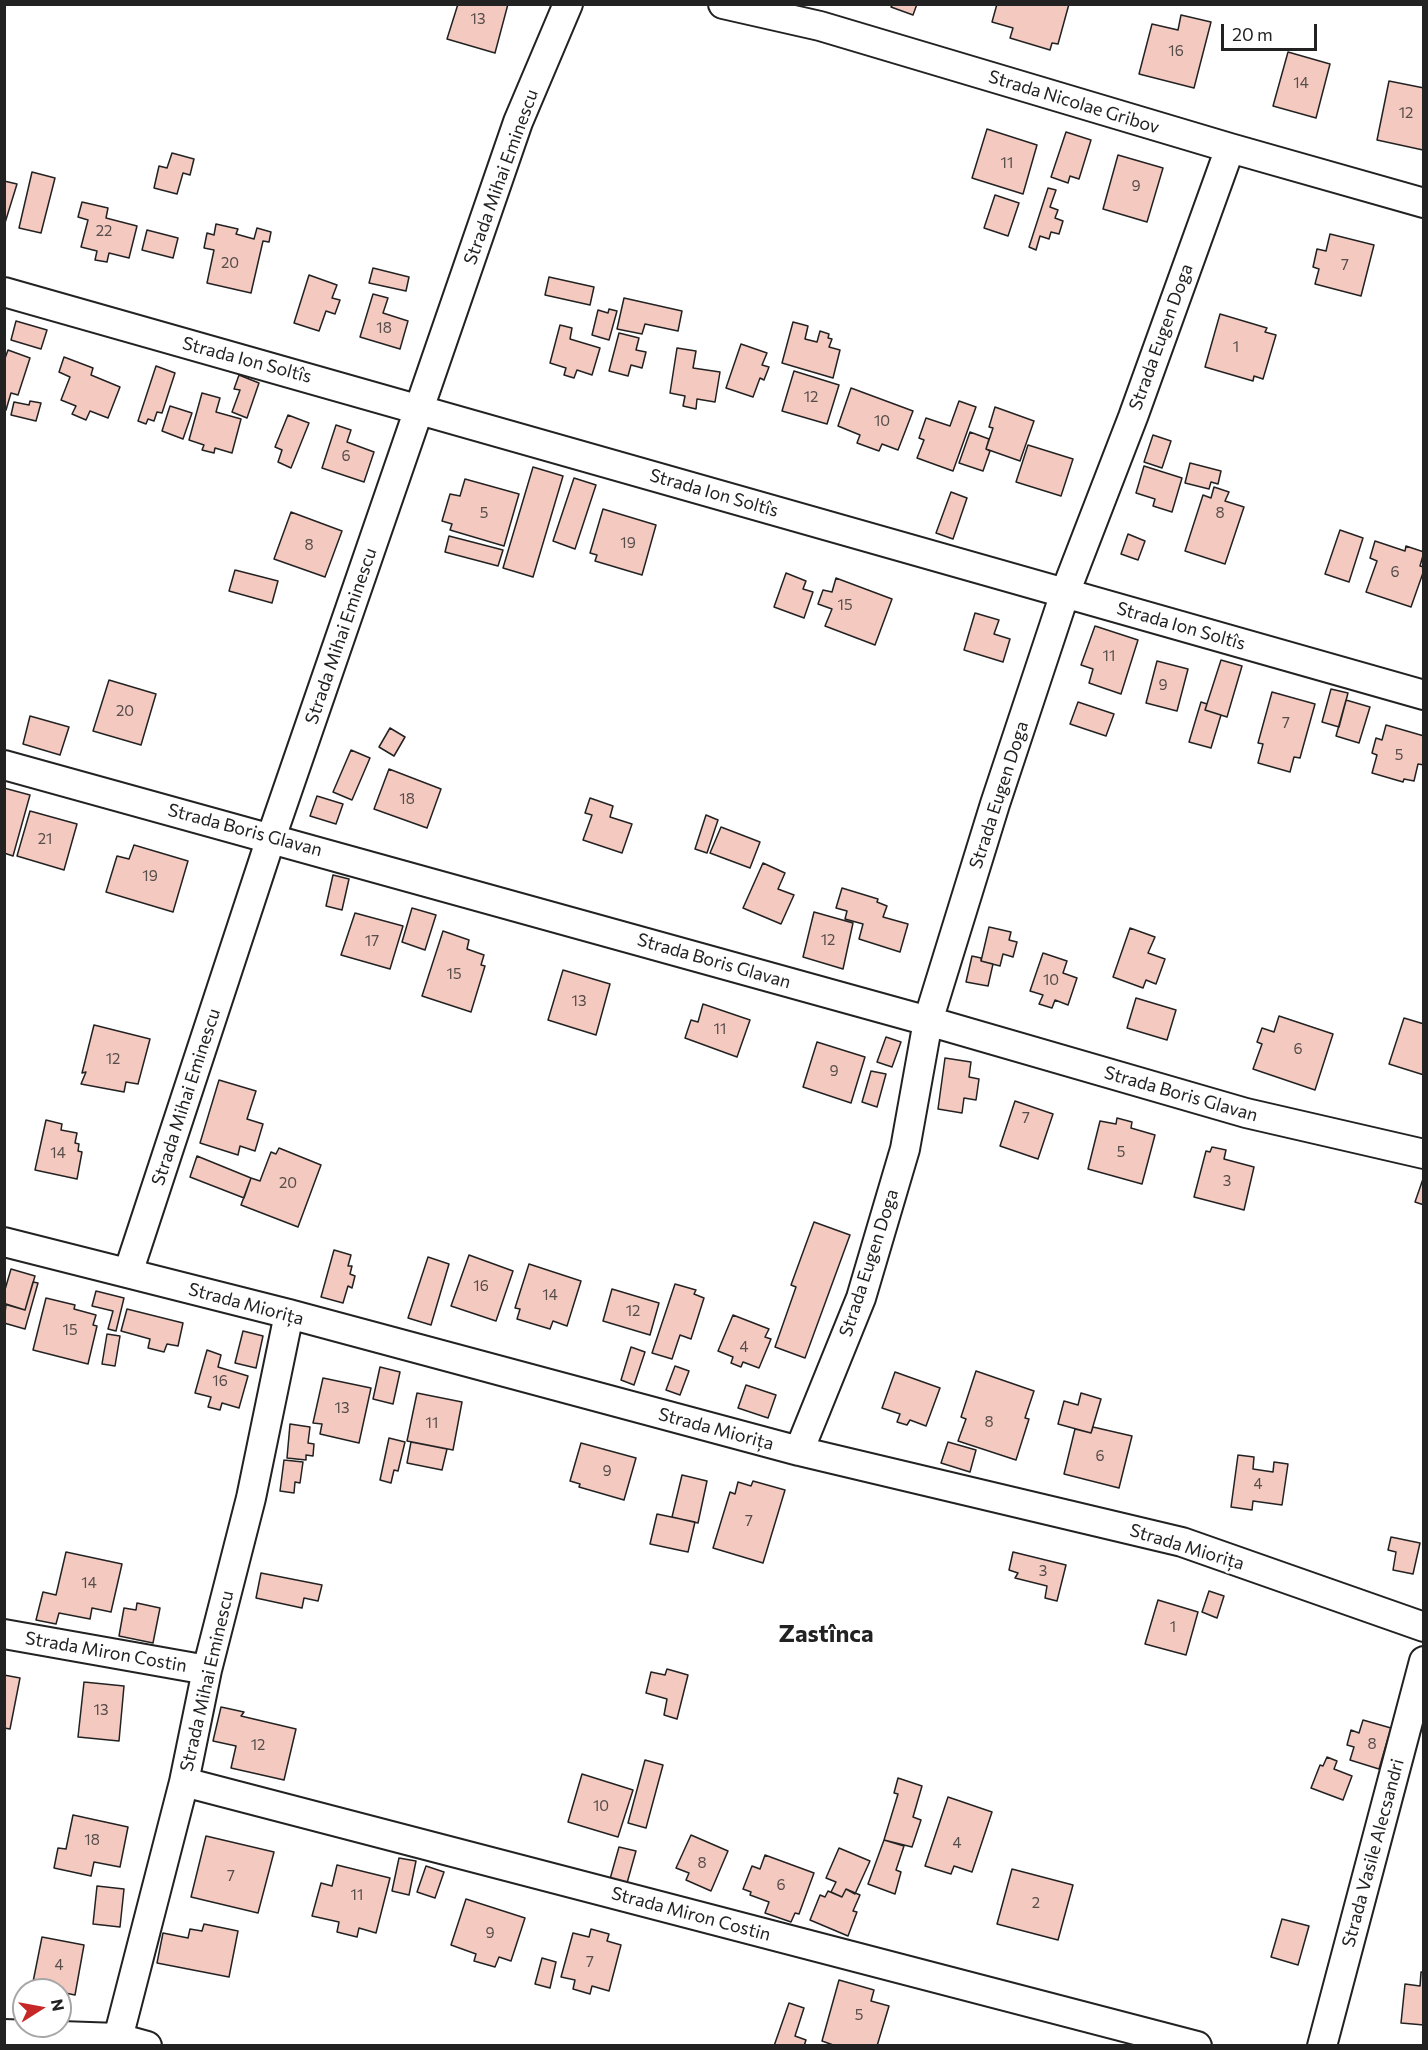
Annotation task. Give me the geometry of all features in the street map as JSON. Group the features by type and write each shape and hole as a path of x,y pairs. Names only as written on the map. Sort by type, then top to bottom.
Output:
{"street":[{"name":"Strada Mihai Eminescu","path":"128,1273 271,837 518,122 568,4"},
{"name":"Strada Nicolae Gribov","path":"723,4 820,26 1424,203"},
{"name":"Strada Eugen Doga","path":"799,1451 861,1298 905,1149 928,1021 994,804 1065,593 1133,417 1230,148"},
{"name":"Strada Ion Soltîs","path":"4,292 420,408 1424,695"},
{"name":"Strada Boris Glavan","path":"4,765 271,837 928,1021 1246,1113 1424,1154"},
{"name":"Strada Miorița","path":"4,1242 289,1314 799,1451 1182,1542 1424,1627"},
{"name":"Strada Mihai Eminescu","path":"117,2042 184,1782 207,1670 251,1498 289,1314"},
{"name":"Strada Miron Costin","path":"4,1634 207,1670"},
{"name":"Strada Vasile Alecsandri","path":"1322,2046 1424,1661"},
{"name":"Strada Miron Costin","path":"184,1782 1197,2046"},
{"path":"4,2034 147,2046"}],"building":[{"path":"458,4 508,4 495,53 447,39"},
{"path":"893,4 917,4 913,15 891,7"},
{"path":"997,4 1069,4 1058,44 1052,43 1050,50 1010,38 1013,28 992,22"},
{"path":"1181,15 1211,22 1194,88 1139,74 1152,24 1178,30"},
{"path":"1288,52 1330,64 1316,118 1273,106"},
{"path":"1389,81 1424,88 1423,150 1377,140"},
{"path":"987,129 1037,145 1023,194 972,178"},
{"path":"1066,132 1091,140 1079,179 1070,176 1068,183 1051,177"},
{"path":"172,153 194,159 190,175 183,173 177,194 154,188 159,166 167,168"},
{"path":"1118,155 1163,168 1147,222 1103,209"},
{"path":"32,172 55,178 41,233 19,228"},
{"path":"4,181 17,184 4,226"},
{"path":"1048,188 1056,190 1050,207 1058,210 1055,218 1063,221 1059,234 1051,232 1049,239 1040,236 1036,250 1029,247"},
{"path":"995,195 1019,203 1008,236 984,228"},
{"path":"82,202 108,208 106,218 137,226 129,258 109,253 107,262 95,260 97,251 81,247 88,220 78,217"},
{"path":"216,224 238,229 236,234 254,239 257,228 271,232 269,242 263,241 251,293 207,283 214,250 204,248 207,233 214,235"},
{"path":"147,230 178,238 173,258 142,250"},
{"path":"1330,234 1374,245 1361,296 1315,284 1319,269 1313,267 1317,249 1326,251"},
{"path":"373,268 409,277 406,291 369,283"},
{"path":"309,275 337,285 332,298 340,300 335,314 326,311 319,331 294,323"},
{"path":"549,277 594,287 590,305 545,295"},
{"path":"373,294 388,298 383,313 408,321 400,349 360,337"},
{"path":"624,298 682,311 678,331 645,324 642,334 617,329"},
{"path":"609,309 617,311 609,340 592,335 598,310 608,313"},
{"path":"1220,314 1267,328 1265,332 1276,335 1263,379 1254,376 1253,381 1205,367"},
{"path":"16,321 47,330 41,349 11,340"},
{"path":"793,322 808,326 805,339 817,342 820,331 829,334 828,338 832,339 829,347 840,350 833,378 782,363"},
{"path":"560,325 572,328 570,339 600,348 592,375 577,370 574,378 564,375 566,368 550,363"},
{"path":"619,333 639,338 636,350 646,352 642,368 631,365 628,376 609,371"},
{"path":"741,344 767,353 762,365 769,367 764,380 760,378 753,397 726,388"},
{"path":"677,348 696,351 693,368 720,372 715,402 697,399 696,409 683,406 685,396 670,393"},
{"path":"8,350 30,358 18,395 11,393 6,410 4,409 4,361"},
{"path":"64,357 93,368 91,375 120,387 108,418 90,411 86,420 72,414 76,406 61,400 70,377 59,372"},
{"path":"156,366 175,373 162,413 157,412 154,421 148,419 146,424 138,421"},
{"path":"794,371 839,385 827,424 782,411"},
{"path":"239,375 259,383 247,418 232,412 240,390 234,389"},
{"path":"851,388 913,411 898,450 882,444 879,451 857,443 860,435 838,426"},
{"path":"202,393 220,398 216,412 241,419 232,453 215,448 214,453 202,450 204,445 189,440"},
{"path":"30,401 41,403 36,421 11,415 14,402 29,405"},
{"path":"959,401 976,407 953,471 917,458 924,440 919,438 926,418 950,426"},
{"path":"170,406 192,413 183,439 162,431"},
{"path":"995,407 1034,421 1020,461 986,449 993,428 989,427"},
{"path":"288,415 309,423 291,468 278,462 282,450 275,447"},
{"path":"336,425 351,430 347,442 374,452 364,482 322,468"},
{"path":"970,432 989,439 986,449 990,451 983,471 959,463"},
{"path":"1153,435 1171,441 1162,468 1144,462"},
{"path":"1028,445 1073,459 1061,496 1016,482"},
{"path":"1190,463 1221,471 1218,484 1211,482 1209,489 1185,483"},
{"path":"1144,466 1182,478 1172,512 1153,506 1155,499 1136,493"},
{"path":"533,467 563,476 533,577 503,568"},
{"path":"574,478 596,485 575,549 553,541"},
{"path":"465,479 519,494 504,546 450,530 452,524 442,521 450,494 460,496"},
{"path":"1214,487 1229,492 1225,501 1244,507 1225,564 1185,551 1203,495 1211,498"},
{"path":"951,492 967,498 953,539 936,533"},
{"path":"603,509 656,525 642,575 595,561 597,555 590,553"},
{"path":"291,512 342,531 325,577 274,559"},
{"path":"1340,530 1363,538 1349,582 1325,574"},
{"path":"1128,534 1145,541 1138,560 1121,554"},
{"path":"449,536 503,550 498,566 445,552"},
{"path":"1375,541 1405,551 1406,546 1424,552 1420,566 1424,567 1424,570 1411,607 1366,592 1377,561 1370,558"},
{"path":"235,570 278,581 272,603 229,591"},
{"path":"786,573 806,581 803,589 813,592 804,618 774,607"},
{"path":"836,578 892,599 875,645 825,626 832,609 818,604 823,590 832,592"},
{"path":"975,613 999,620 994,634 1010,639 1003,662 964,650"},
{"path":"1095,626 1138,640 1121,694 1089,683 1093,669 1081,665"},
{"path":"1221,660 1242,666 1227,717 1205,710"},
{"path":"1157,661 1188,669 1177,711 1146,703"},
{"path":"109,680 156,694 141,745 93,731"},
{"path":"1331,689 1348,693 1339,727 1322,722"},
{"path":"1272,692 1315,704 1300,758 1294,757 1290,772 1258,763 1263,744 1258,743"},
{"path":"1346,700 1370,707 1359,743 1336,736"},
{"path":"1078,702 1114,714 1106,736 1070,724"},
{"path":"1201,702 1207,704 1205,710 1221,715 1211,748 1189,742"},
{"path":"30,716 69,727 60,755 23,744"},
{"path":"1386,725 1424,736 1424,765 1418,764 1414,781 1404,779 1403,782 1372,773 1377,755 1372,753 1376,738 1382,740"},
{"path":"390,728 405,737 394,756 379,747"},
{"path":"351,750 370,758 352,800 333,792"},
{"path":"389,769 441,789 427,828 374,809"},
{"path":"4,788 30,795 13,856 4,853"},
{"path":"317,796 343,804 336,824 310,816"},
{"path":"590,798 613,806 610,817 632,824 622,853 583,840 592,815 585,813"},
{"path":"30,811 77,824 64,870 17,856"},
{"path":"706,815 718,820 707,853 695,849"},
{"path":"721,827 760,842 750,868 710,853"},
{"path":"134,845 188,861 173,912 106,892 117,856 129,859"},
{"path":"763,863 785,873 778,889 794,895 781,924 743,908"},
{"path":"333,875 349,879 342,910 326,906"},
{"path":"842,888 878,899 877,902 887,906 883,917 908,924 900,952 859,939 863,924 845,919 847,911 836,908"},
{"path":"412,908 436,915 425,950 402,942"},
{"path":"814,912 853,923 843,969 803,957"},
{"path":"355,913 403,926 390,969 341,955"},
{"path":"989,927 1011,932 1009,940 1017,942 1013,957 1003,954 1000,966 981,961"},
{"path":"1130,928 1155,937 1148,953 1165,959 1156,984 1146,980 1143,988 1113,977"},
{"path":"443,931 469,940 467,949 484,955 481,965 485,966 471,1012 422,996"},
{"path":"1043,953 1067,961 1063,973 1077,978 1068,1005 1055,1000 1052,1008 1039,1004 1043,995 1030,991"},
{"path":"972,956 993,964 988,986 966,982"},
{"path":"563,970 610,984 596,1035 548,1020"},
{"path":"1136,998 1176,1010 1167,1040 1127,1028"},
{"path":"703,1004 750,1020 737,1057 685,1038 691,1020 698,1022"},
{"path":"1279,1016 1333,1034 1315,1090 1253,1069 1262,1044 1257,1042 1262,1028 1274,1032"},
{"path":"1404,1018 1424,1024 1424,1075 1389,1064"},
{"path":"94,1025 150,1039 138,1084 126,1082 124,1092 81,1084 86,1072 82,1073"},
{"path":"886,1037 901,1042 892,1067 877,1062"},
{"path":"817,1042 865,1057 851,1103 803,1087"},
{"path":"945,1058 971,1062 969,1077 979,1079 976,1100 964,1098 962,1113 938,1109"},
{"path":"871,1071 886,1074 877,1107 862,1102"},
{"path":"219,1080 256,1091 247,1119 263,1124 255,1151 240,1146 238,1155 200,1143"},
{"path":"1015,1101 1053,1114 1038,1159 1000,1146"},
{"path":"1117,1118 1132,1122 1131,1128 1155,1135 1142,1184 1088,1169 1100,1121 1116,1124"},
{"path":"46,1120 62,1124 61,1130 77,1133 75,1143 79,1144 78,1151 82,1152 77,1179 35,1170"},
{"path":"1212,1147 1226,1150 1224,1159 1254,1167 1244,1210 1194,1197 1206,1151 1210,1152"},
{"path":"279,1148 321,1165 298,1227 241,1205 251,1178 260,1181 271,1152 276,1154"},
{"path":"197,1156 251,1178 244,1198 190,1177"},
{"path":"1424,1176 1424,1205 1415,1202"},
{"path":"814,1222 850,1235 805,1358 775,1347 796,1287 791,1285"},
{"path":"334,1250 351,1255 348,1266 352,1266 350,1274 355,1276 352,1288 348,1286 343,1303 321,1297"},
{"path":"469,1255 513,1271 496,1321 451,1306"},
{"path":"428,1257 449,1264 431,1325 408,1318"},
{"path":"529,1264 581,1281 567,1326 553,1321 550,1329 517,1319 520,1309 515,1308"},
{"path":"11,1269 35,1276 25,1310 4,1304 4,1293"},
{"path":"33,1282 38,1283 25,1329 4,1323 6,1304 25,1310"},
{"path":"675,1284 696,1290 694,1294 704,1298 691,1339 680,1335 672,1359 652,1353"},
{"path":"612,1289 659,1303 650,1335 603,1321"},
{"path":"96,1291 124,1298 116,1331 108,1329 113,1311 92,1306"},
{"path":"46,1298 75,1305 74,1309 96,1315 93,1325 97,1326 88,1364 33,1350"},
{"path":"127,1309 183,1323 178,1346 167,1344 164,1352 148,1348 150,1339 121,1331"},
{"path":"733,1315 769,1329 765,1337 771,1339 759,1368 743,1362 741,1367 731,1363 733,1357 718,1351"},
{"path":"243,1331 263,1336 256,1368 235,1363"},
{"path":"107,1334 120,1336 115,1366 102,1364"},
{"path":"631,1347 645,1352 634,1385 621,1380"},
{"path":"207,1350 221,1355 218,1367 248,1376 239,1408 222,1403 220,1410 208,1407 211,1397 195,1393"},
{"path":"675,1366 689,1371 680,1395 666,1390"},
{"path":"380,1367 400,1372 393,1404 373,1399"},
{"path":"976,1371 1034,1391 1025,1418 1029,1419 1016,1460 958,1441 966,1419 961,1417"},
{"path":"895,1372 940,1388 926,1426 910,1420 907,1425 897,1422 900,1414 882,1408"},
{"path":"323,1378 371,1388 359,1443 320,1434 322,1424 313,1423"},
{"path":"746,1385 776,1395 768,1418 738,1408"},
{"path":"417,1393 462,1402 453,1450 407,1441"},
{"path":"1081,1393 1101,1399 1091,1433 1058,1424 1064,1401 1078,1405"},
{"path":"290,1424 310,1427 308,1443 314,1444 313,1456 306,1455 306,1460 287,1458"},
{"path":"1093,1427 1132,1436 1119,1488 1064,1474 1075,1429 1091,1433"},
{"path":"389,1438 405,1442 398,1471 394,1470 391,1483 380,1480"},
{"path":"411,1442 447,1449 442,1470 407,1463"},
{"path":"948,1442 976,1450 970,1472 941,1463"},
{"path":"581,1443 636,1458 624,1500 579,1487 580,1484 570,1481"},
{"path":"1238,1455 1254,1457 1253,1469 1273,1472 1274,1462 1288,1464 1282,1505 1253,1501 1252,1510 1231,1507"},
{"path":"284,1460 303,1462 300,1483 295,1482 294,1493 280,1491"},
{"path":"682,1475 707,1481 698,1523 672,1517"},
{"path":"753,1481 785,1490 763,1563 713,1548 730,1492 735,1494 738,1482 751,1486"},
{"path":"657,1514 695,1522 688,1552 650,1544"},
{"path":"1391,1537 1420,1543 1413,1574 1393,1570 1396,1552 1388,1550"},
{"path":"66,1552 122,1564 111,1612 92,1608 90,1619 59,1613 56,1624 36,1620 43,1592 56,1595"},
{"path":"1013,1552 1066,1565 1057,1601 1045,1598 1047,1586 1015,1578 1018,1573 1009,1570"},
{"path":"261,1573 322,1585 318,1601 304,1598 302,1608 256,1598"},
{"path":"1209,1591 1224,1596 1217,1618 1202,1612"},
{"path":"1158,1600 1198,1612 1186,1655 1145,1644"},
{"path":"137,1603 160,1608 153,1643 119,1636 124,1608 136,1610"},
{"path":"667,1669 688,1675 677,1719 664,1715 667,1699 646,1693 651,1672 665,1675"},
{"path":"4,1675 20,1678 10,1729 4,1728"},
{"path":"84,1682 124,1686 119,1741 78,1737"},
{"path":"221,1707 244,1712 241,1716 296,1729 284,1780 231,1768 236,1746 213,1741"},
{"path":"1363,1720 1391,1728 1379,1769 1350,1760 1354,1747 1347,1745 1351,1730 1359,1733"},
{"path":"1327,1757 1337,1761 1334,1769 1352,1776 1343,1800 1311,1788 1320,1765 1323,1766"},
{"path":"645,1760 663,1765 646,1828 628,1823"},
{"path":"582,1774 633,1790 618,1837 568,1822"},
{"path":"898,1778 922,1786 913,1817 921,1820 912,1847 884,1840 898,1794 894,1793"},
{"path":"948,1797 992,1812 972,1872 954,1866 951,1874 925,1866"},
{"path":"73,1815 128,1827 120,1867 94,1862 91,1876 54,1868 58,1848 66,1849"},
{"path":"691,1835 728,1851 711,1891 686,1880 689,1873 676,1868"},
{"path":"206,1836 274,1852 258,1913 191,1897"},
{"path":"884,1840 904,1846 896,1870 901,1872 895,1894 868,1884"},
{"path":"619,1847 636,1851 627,1883 610,1879"},
{"path":"839,1848 870,1861 855,1894 846,1889 842,1897 831,1892 836,1882 826,1878"},
{"path":"765,1855 814,1873 799,1914 795,1913 791,1922 765,1913 769,1902 750,1895 751,1892 743,1889 752,1866 760,1869"},
{"path":"399,1858 416,1861 409,1895 392,1891"},
{"path":"337,1865 390,1878 376,1933 359,1928 357,1937 337,1932 339,1922 312,1916 321,1883 332,1886"},
{"path":"426,1866 444,1872 435,1898 417,1892"},
{"path":"1012,1869 1073,1885 1058,1940 997,1924"},
{"path":"97,1886 124,1889 120,1927 93,1924"},
{"path":"846,1889 860,1895 853,1911 857,1912 848,1936 810,1920 820,1895 825,1897 828,1891 842,1897"},
{"path":"466,1899 525,1918 511,1961 499,1957 495,1967 474,1961 476,1954 451,1945"},
{"path":"1282,1919 1309,1926 1298,1965 1271,1957"},
{"path":"204,1924 238,1931 229,1977 157,1963 163,1933 188,1938 190,1929 202,1931"},
{"path":"591,1929 609,1934 607,1941 621,1945 609,1991 592,1986 590,1994 573,1989 575,1980 561,1977 573,1933 589,1937"},
{"path":"42,1937 84,1945 75,1995 72,1994 72,1978 34,1978"},
{"path":"542,1958 556,1962 550,1988 535,1984"},
{"path":"1421,1972 1424,1972 1424,2025 1401,2023 1405,1984 1420,1986"},
{"path":"839,1980 874,1990 871,2001 889,2006 877,2046 836,2046 822,2041"},
{"path":"789,2003 804,2008 795,2036 806,2040 804,2046 774,2046"}],"district":[{"name":"Zastînca","path":"826,1634"}]}
